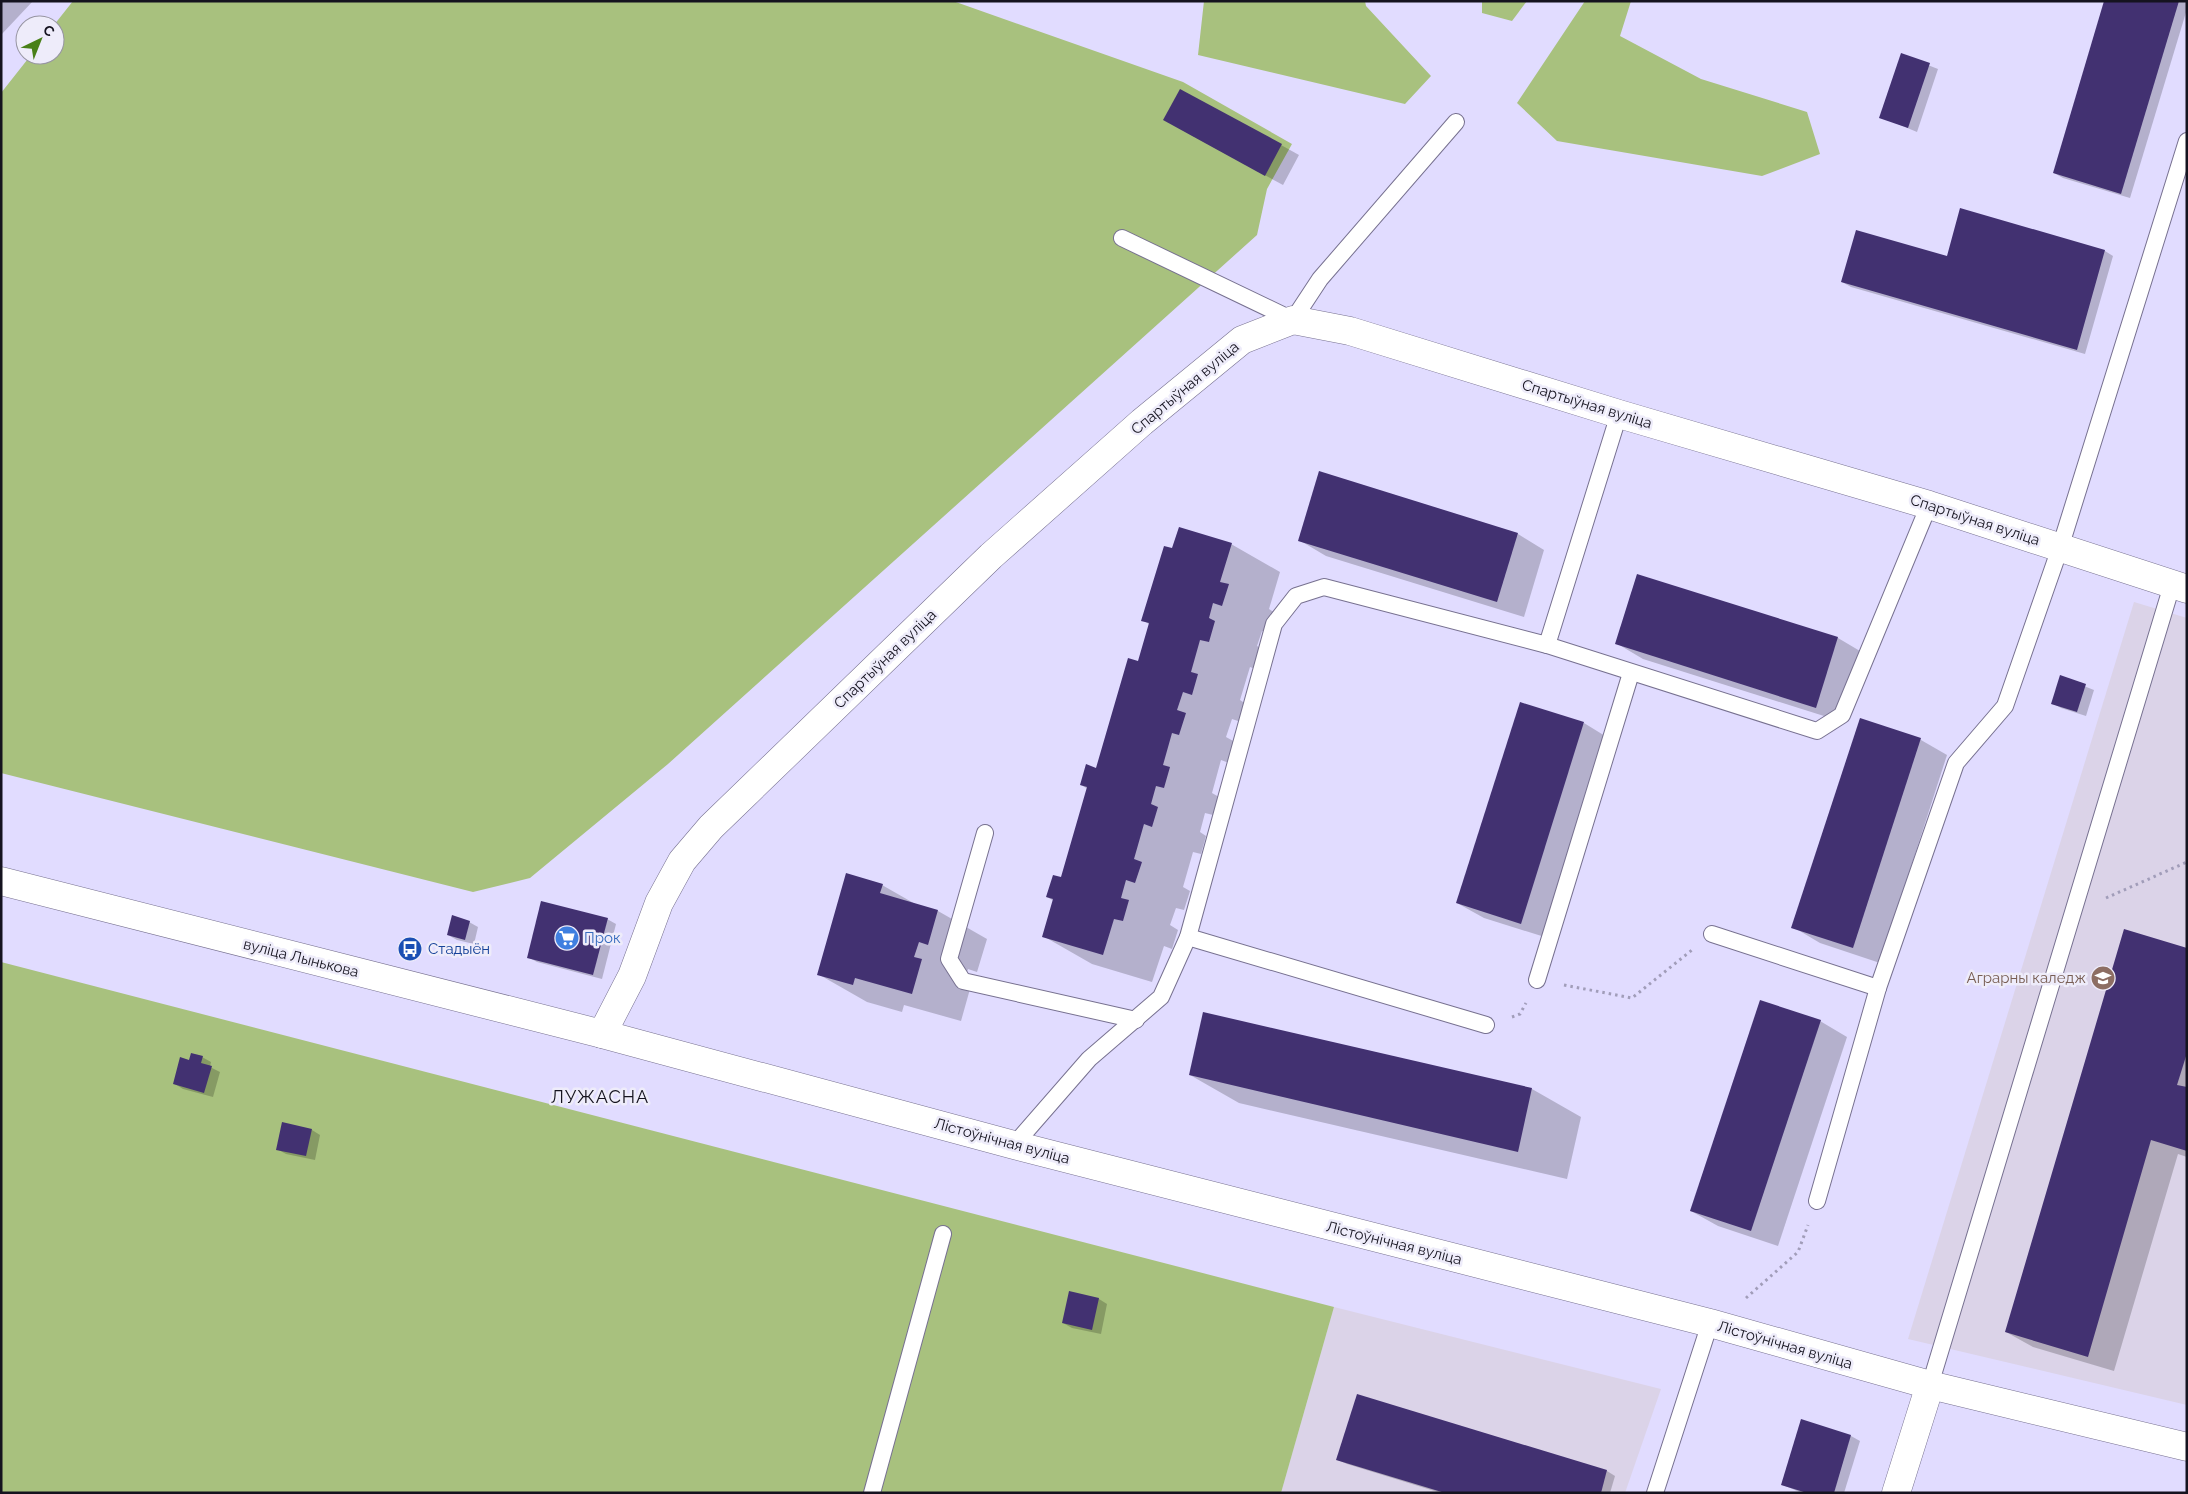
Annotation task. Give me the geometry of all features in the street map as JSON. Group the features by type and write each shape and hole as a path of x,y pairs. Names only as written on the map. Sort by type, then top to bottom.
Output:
{"street":[{"name":"Спартыўная вуліца","path":"602,1034 632,976 658,903 682,861 711,827 991,556 1142,422 1242,340 1293,320 1350,331 1619,414 1928,505 2180,587"},
{"name":"вуліца Лынькова","path":"1,881 602,1034"},
{"name":"Лістоўнічная вуліца","path":"602,1034 1014,1145 1710,1323 1930,1385 2187,1447"},
{"path":"1896,1493 1930,1385"}],"lane":[{"path":"1122,238 1293,320 1320,279 1456,122"},
{"path":"1817,1201 1878,988 1956,764 2004,706 2060,548 2187,141"},
{"path":"1547,645 1619,414"},
{"path":"1014,1145 1089,1059 1161,997 1188,938 1274,624 1296,596 1324,587 1547,645 1817,731 1842,715 1928,505"},
{"path":"1930,1385 2073,912 2180,587"},
{"path":"1537,980 1631,673"},
{"path":"985,833 949,959 963,981 1136,1020"},
{"path":"1712,934 1878,988"},
{"path":"1188,938 1486,1025"},
{"path":"872,1493 944,1234"},
{"path":"1655,1493 1710,1323"}],"path":[{"path":"2073,912 2187,862"},
{"path":"1486,1025 1520,1014 1537,980 1632,998 1712,934"},
{"path":"1710,1323 1754,1292 1798,1252 1817,1201"}],"shaded area":[{"name":"Аграрны каледж","path":"2134,602 2187,618 2187,1405 1908,1339"},
{"path":"1334,1307 1661,1389 1625,1493 1281,1493"}],"green space":[{"path":"73,1 953,1 1183,82 1292,144 1267,189 1257,235 668,764 530,878 473,892 1,773 1,93 23,65 65,65 65,15 62,15"},
{"path":"1204,1 1365,1 1366,6 1431,76 1405,104 1198,55"},
{"path":"1482,1 1527,1 1512,21 1482,13"},
{"path":"1585,1 1631,1 1620,36 1701,79 1807,112 1820,154 1762,176 1557,141 1517,103"},
{"path":"1,962 1334,1307 1281,1493 1,1493"}],"building":[{"path":"2104,1 2179,1 2121,194 2053,173"},
{"path":"1901,53 1930,63 1908,128 1879,118"},
{"path":"1180,89 1282,144 1265,176 1163,120"},
{"path":"1960,208 2105,250 2077,350 1841,282 1856,230 1947,256"},
{"path":"1319,471 1518,533 1497,602 1298,541"},
{"path":"1179,527 1232,543 1220,582 1229,584 1222,606 1213,603 1209,618 1215,621 1209,642 1200,640 1191,672 1198,674 1192,695 1183,692 1177,710 1186,713 1179,735 1172,733 1163,765 1170,767 1164,788 1156,786 1151,804 1158,807 1152,827 1144,824 1134,859 1142,862 1135,883 1126,880 1121,898 1129,900 1123,921 1114,919 1103,955 1042,937 1053,899 1046,897 1053,875 1061,877 1087,787 1080,785 1086,764 1096,768 1128,658 1138,661 1149,623 1141,621 1164,546 1172,548"},
{"path":"1637,574 1838,637 1816,708 1615,644"},
{"path":"2060,675 2086,684 2077,712 2051,704"},
{"path":"1520,702 1584,722 1521,924 1456,903"},
{"path":"1860,718 1921,738 1853,948 1791,928"},
{"path":"846,873 883,884 880,893 938,910 928,945 919,942 914,957 922,959 912,994 855,978 853,985 817,975"},
{"name":"Прок","path":"541,901 608,918 593,975 527,958"},
{"path":"452,915 470,921 465,940 447,935"},
{"path":"2124,929 2187,948 2187,1053 2177,1085 2187,1087 2187,1151 2151,1140 2088,1357 2005,1332"},
{"path":"1760,1000 1821,1020 1751,1231 1690,1211"},
{"path":"1203,1012 1532,1088 1518,1152 1189,1075"},
{"path":"191,1053 203,1056 201,1063 212,1066 204,1093 173,1084 180,1057 189,1060"},
{"path":"282,1122 312,1129 306,1156 276,1150"},
{"path":"1069,1291 1099,1298 1092,1330 1062,1323"},
{"path":"1357,1394 1607,1470 1601,1493 1445,1493 1336,1460"},
{"path":"1801,1419 1851,1435 1834,1493 1807,1493 1781,1485"}],"place":[{"name":"Прок","path":"567,938"},
{"name":"Стадыён","path":"410,949"},
{"name":"Аграрны каледж","path":"2103,978"}],"district":[{"name":"ЛУЖАСНА","path":"600,1097"}]}
